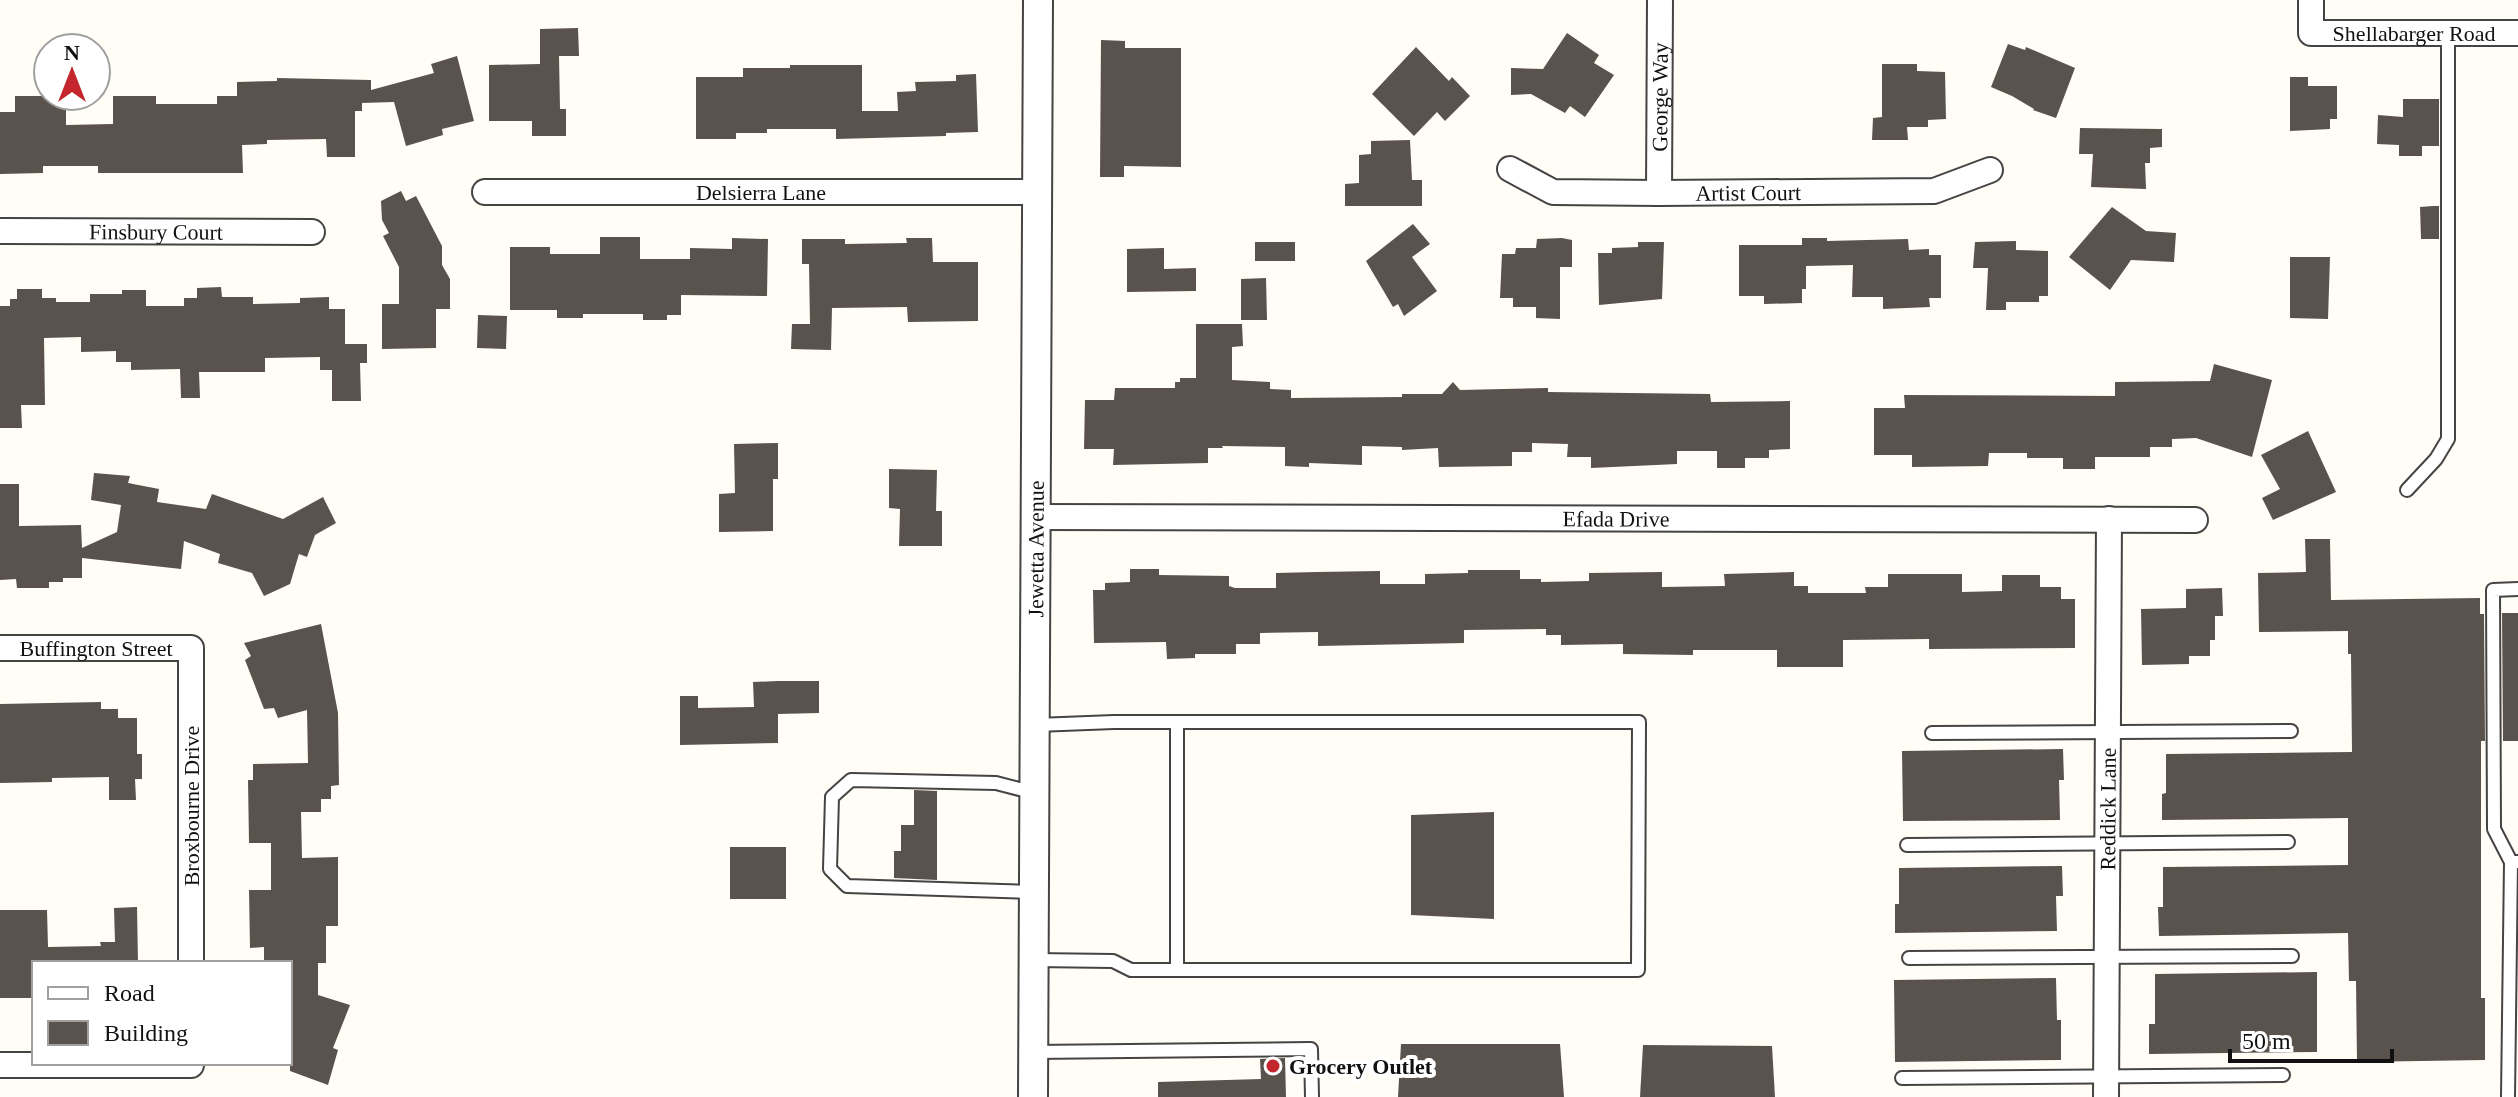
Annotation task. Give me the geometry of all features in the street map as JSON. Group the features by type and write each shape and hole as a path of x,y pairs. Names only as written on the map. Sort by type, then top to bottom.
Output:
{"street":[{"name":"Jewetta Avenue","path":"1033,1097 1038,0"},
{"name":"George Way","path":"1659,193 1660,0"},
{"name":"Shellabarger Road","path":"2311,0 2311,33 2518,33"},
{"name":"Artist Court","path":"1510,169 1553,192 1659,193 1934,191 1990,170"},
{"name":"Delsierra Lane","path":"485,192 1037,192"},
{"name":"Finsbury Court","path":"0,231 312,232"},
{"name":"Efada Drive","path":"1036,517 2195,520"},
{"name":"Reddick Lane","path":"2106,1087 2109,519"},
{"name":"Buffington Street","path":"0,648 191,648"},
{"name":"Broxbourne Drive","path":"191,648 191,961"},
{"path":"0,1065 32,1065"}],"lane":[{"path":"2407,490 2436,459 2448,439 2448,33"},
{"path":"2508,1097 2515,862 2494,829 2493,590 2518,589"},
{"path":"1177,722 1177,970"},
{"path":"1034,960 1113,961 1131,970 1638,970 1639,722 1036,725"},
{"path":"1932,733 2291,731"},
{"path":"1034,892 847,886 830,869 832,797 851,780 996,783 1035,793"},
{"path":"1907,845 2288,842"},
{"path":"1909,958 2292,956"},
{"path":"1033,1052 1311,1049 1312,1097"},
{"path":"1902,1078 2106,1087 2283,1075"}],"building":[{"path":"578,28 579,56 559,56 560,109 566,109 566,136 532,136 532,121 489,121 489,65 540,64 540,29"},
{"path":"1567,33 1599,55 1594,63 1614,75 1585,117 1570,106 1565,113 1531,94 1511,95 1511,68 1543,69"},
{"path":"1101,40 1125,41 1125,48 1181,48 1181,167 1124,166 1124,177 1100,177"},
{"path":"2008,44 2025,50 2026,47 2075,68 2056,118 2033,110 1991,87"},
{"path":"1416,47 1449,81 1452,77 1470,96 1445,121 1437,112 1414,136 1372,94"},
{"path":"457,56 474,121 442,129 443,135 406,146 394,102 362,103 362,111 355,111 355,157 327,157 326,139 267,140 267,144 242,145 243,173 98,173 98,166 43,166 43,173 0,174 0,112 15,112 15,96 32,96 32,112 66,112 66,125 113,124 113,96 156,96 156,104 217,104 217,96 237,96 237,82 277,81 277,78 371,80 371,90 434,73 431,64"},
{"path":"1882,64 1917,64 1917,71 1945,72 1946,119 1928,120 1928,127 1907,127 1908,140 1872,140 1873,118 1882,117"},
{"path":"790,65 862,65 862,111 898,111 897,92 916,91 915,82 956,81 956,75 976,74 978,132 946,133 946,136 836,139 836,129 767,129 767,133 736,133 736,139 696,139 696,77 743,77 743,68 790,68"},
{"path":"2290,77 2308,77 2308,86 2337,86 2337,119 2330,119 2330,129 2290,131"},
{"path":"2403,99 2439,99 2439,146 2422,146 2422,156 2399,156 2399,145 2377,144 2378,115 2403,117"},
{"path":"2080,128 2162,129 2162,147 2150,148 2150,163 2145,163 2146,189 2091,187 2093,154 2079,154"},
{"path":"1410,140 1412,180 1422,180 1422,206 1345,206 1345,184 1359,183 1359,155 1371,154 1371,141"},
{"path":"401,191 406,201 416,196 442,246 442,265 450,279 450,309 436,309 436,348 382,349 382,304 399,304 399,267 383,236 389,233 382,220 381,201"},
{"path":"2439,206 2439,239 2421,239 2420,207"},
{"path":"2112,207 2146,231 2176,233 2174,262 2131,260 2110,290 2069,257"},
{"path":"1413,224 1430,244 1412,257 1437,291 1404,316 1398,304 1393,307 1366,261"},
{"path":"600,237 640,237 640,259 690,259 690,248 732,249 732,238 768,239 767,296 681,295 681,315 667,315 667,320 643,320 643,314 583,314 583,318 557,318 557,310 510,310 510,247 550,247 550,254 600,254"},
{"path":"906,238 932,238 933,262 978,262 978,321 908,322 907,307 832,308 831,350 791,349 792,324 810,324 809,264 802,264 802,239 845,239 845,244 907,243"},
{"path":"1802,238 1827,238 1827,241 1908,239 1909,250 1929,249 1929,255 1941,255 1941,298 1929,298 1930,307 1883,309 1883,297 1852,297 1853,265 1806,266 1806,289 1802,289 1802,303 1764,304 1764,296 1739,296 1739,245 1802,245"},
{"path":"1537,239 1572,240 1572,267 1560,267 1560,319 1536,318 1536,307 1513,307 1513,298 1500,298 1502,254 1515,254 1516,248 1536,248"},
{"path":"2016,241 2016,250 2048,251 2048,296 2039,296 2039,302 2006,302 2006,310 1986,310 1988,268 1973,268 1975,242"},
{"path":"1255,242 1295,242 1295,261 1255,261"},
{"path":"1638,242 1664,242 1662,299 1599,305 1598,253 1612,253 1612,248 1638,247"},
{"path":"1164,248 1164,269 1196,268 1196,291 1127,292 1127,249"},
{"path":"2290,257 2330,257 2328,319 2290,318"},
{"path":"1266,278 1267,320 1241,320 1241,279"},
{"path":"221,287 222,297 253,297 253,304 300,303 300,298 329,297 329,309 345,309 345,344 367,344 367,363 360,363 361,401 332,401 332,370 320,370 320,357 265,358 265,372 199,372 200,398 181,398 180,369 131,370 131,362 116,362 116,351 81,352 81,337 44,338 45,405 21,405 22,428 0,428 0,306 10,306 10,299 17,299 17,289 42,289 42,298 56,298 56,302 90,302 90,294 146,290 146,306 184,306 184,298 197,298 197,288"},
{"path":"478,315 507,316 506,349 477,348"},
{"path":"1196,324 1242,324 1243,346 1232,347 1232,380 1270,382 1270,389 1291,390 1291,398 1442,394 1453,382 1460,390 1548,388 1548,392 1710,394 1711,402 1790,401 1790,449 1769,450 1769,458 1745,458 1745,468 1717,468 1717,451 1677,451 1677,464 1591,468 1591,457 1567,457 1568,444 1532,443 1532,452 1512,452 1512,466 1439,467 1438,448 1402,450 1402,447 1362,446 1362,465 1309,463 1309,467 1285,466 1285,447 1208,448 1208,463 1113,465 1114,449 1084,449 1085,400 1114,400 1115,388 1175,388 1175,382 1180,382 1180,378 1196,378"},
{"path":"2214,364 2272,380 2252,457 2196,438 2172,439 2172,447 2150,447 2150,457 2095,457 2095,469 2063,469 2063,458 2027,458 2027,453 1989,453 1988,466 1912,467 1912,455 1874,455 1874,408 1905,408 1904,395 2115,396 2115,382 2210,381"},
{"path":"2308,431 2336,492 2273,520 2262,498 2280,489 2261,455"},
{"path":"778,443 778,479 773,479 773,531 719,532 719,494 735,493 734,444"},
{"path":"889,469 937,470 936,511 942,511 942,546 899,546 900,509 889,508"},
{"path":"94,473 130,476 128,483 159,489 157,502 206,509 212,494 283,519 323,497 336,523 315,535 307,557 299,554 290,584 264,596 252,573 218,563 220,554 184,541 181,569 82,558 82,578 49,582 49,588 17,588 16,579 0,580 0,484 19,484 19,526 81,525 82,548 117,532 121,505 91,500"},
{"path":"2305,539 2330,539 2331,600 2480,598 2480,614 2484,614 2481,998 2485,998 2485,1060 2357,1062 2356,981 2349,981 2348,933 2159,936 2158,907 2163,907 2163,867 2348,865 2348,818 2162,820 2166,754 2352,752 2348,631 2259,632 2258,573 2306,572"},
{"path":"1130,569 1159,569 1159,575 1229,576 1229,586 1235,588 1276,588 1276,573 1380,571 1380,584 1425,584 1425,574 1468,573 1468,570 1520,570 1520,579 1541,579 1541,582 1589,581 1589,573 1662,572 1662,587 1725,586 1724,574 1794,572 1794,586 1808,586 1808,593 1866,593 1865,587 1888,587 1888,574 1962,574 1962,592 2002,591 2002,575 2040,575 2040,587 2061,587 2061,599 2075,599 2075,648 1929,649 1929,639 1843,640 1843,667 1777,667 1777,650 1693,650 1693,655 1623,654 1623,644 1561,645 1561,635 1546,635 1546,629 1464,630 1464,643 1318,646 1318,632 1260,633 1260,644 1236,644 1236,654 1195,654 1195,658 1167,659 1166,642 1094,643 1093,590 1105,590 1105,583 1130,582"},
{"path":"2222,588 2223,616 2215,616 2215,640 2210,640 2210,656 2189,656 2189,664 2142,665 2141,609 2186,608 2186,589"},
{"path":"2502,613 2518,613 2518,741 2503,741"},
{"path":"321,624 338,713 339,785 331,786 331,799 321,799 321,812 301,812 302,858 338,857 338,926 326,926 326,963 318,963 318,995 350,1005 333,1048 338,1050 328,1085 290,1071 292,961 264,961 264,947 250,948 249,890 271,890 271,843 249,843 248,780 253,780 253,764 308,763 307,710 278,718 274,708 264,709 245,660 251,656 244,643"},
{"path":"819,681 819,713 778,714 778,743 680,745 680,696 698,696 698,708 754,707 753,682"},
{"path":"101,702 101,709 118,709 118,718 137,718 137,754 142,754 142,779 135,779 136,800 109,800 109,777 0,783 0,704"},
{"path":"2063,749 2064,780 2059,780 2060,820 1903,821 1902,751"},
{"path":"914,790 937,791 937,880 894,878 894,851 901,851 901,825 914,825"},
{"path":"1494,812 1494,919 1411,915 1411,815"},
{"path":"730,847 786,847 786,899 730,899"},
{"path":"2062,866 2063,896 2056,896 2057,931 1895,933 1899,868"},
{"path":"137,907 138,961 32,961 32,998 0,998 0,910 47,910 48,947 101,946 100,942 115,942 114,908"},
{"path":"2317,972 2317,1052 2149,1054 2149,1024 2155,1024 2155,974"},
{"path":"2056,978 2057,1020 2061,1020 2061,1060 1895,1062 1894,980"},
{"path":"1401,1044 1560,1044 1564,1097 1398,1097"},
{"path":"1643,1045 1772,1046 1775,1097 1640,1097"},
{"name":"Grocery Outlet","path":"1285,1058 1286,1097 1158,1097 1158,1082 1261,1079 1260,1059"}],"place":[{"name":"Grocery Outlet","path":"1273,1066"}]}
